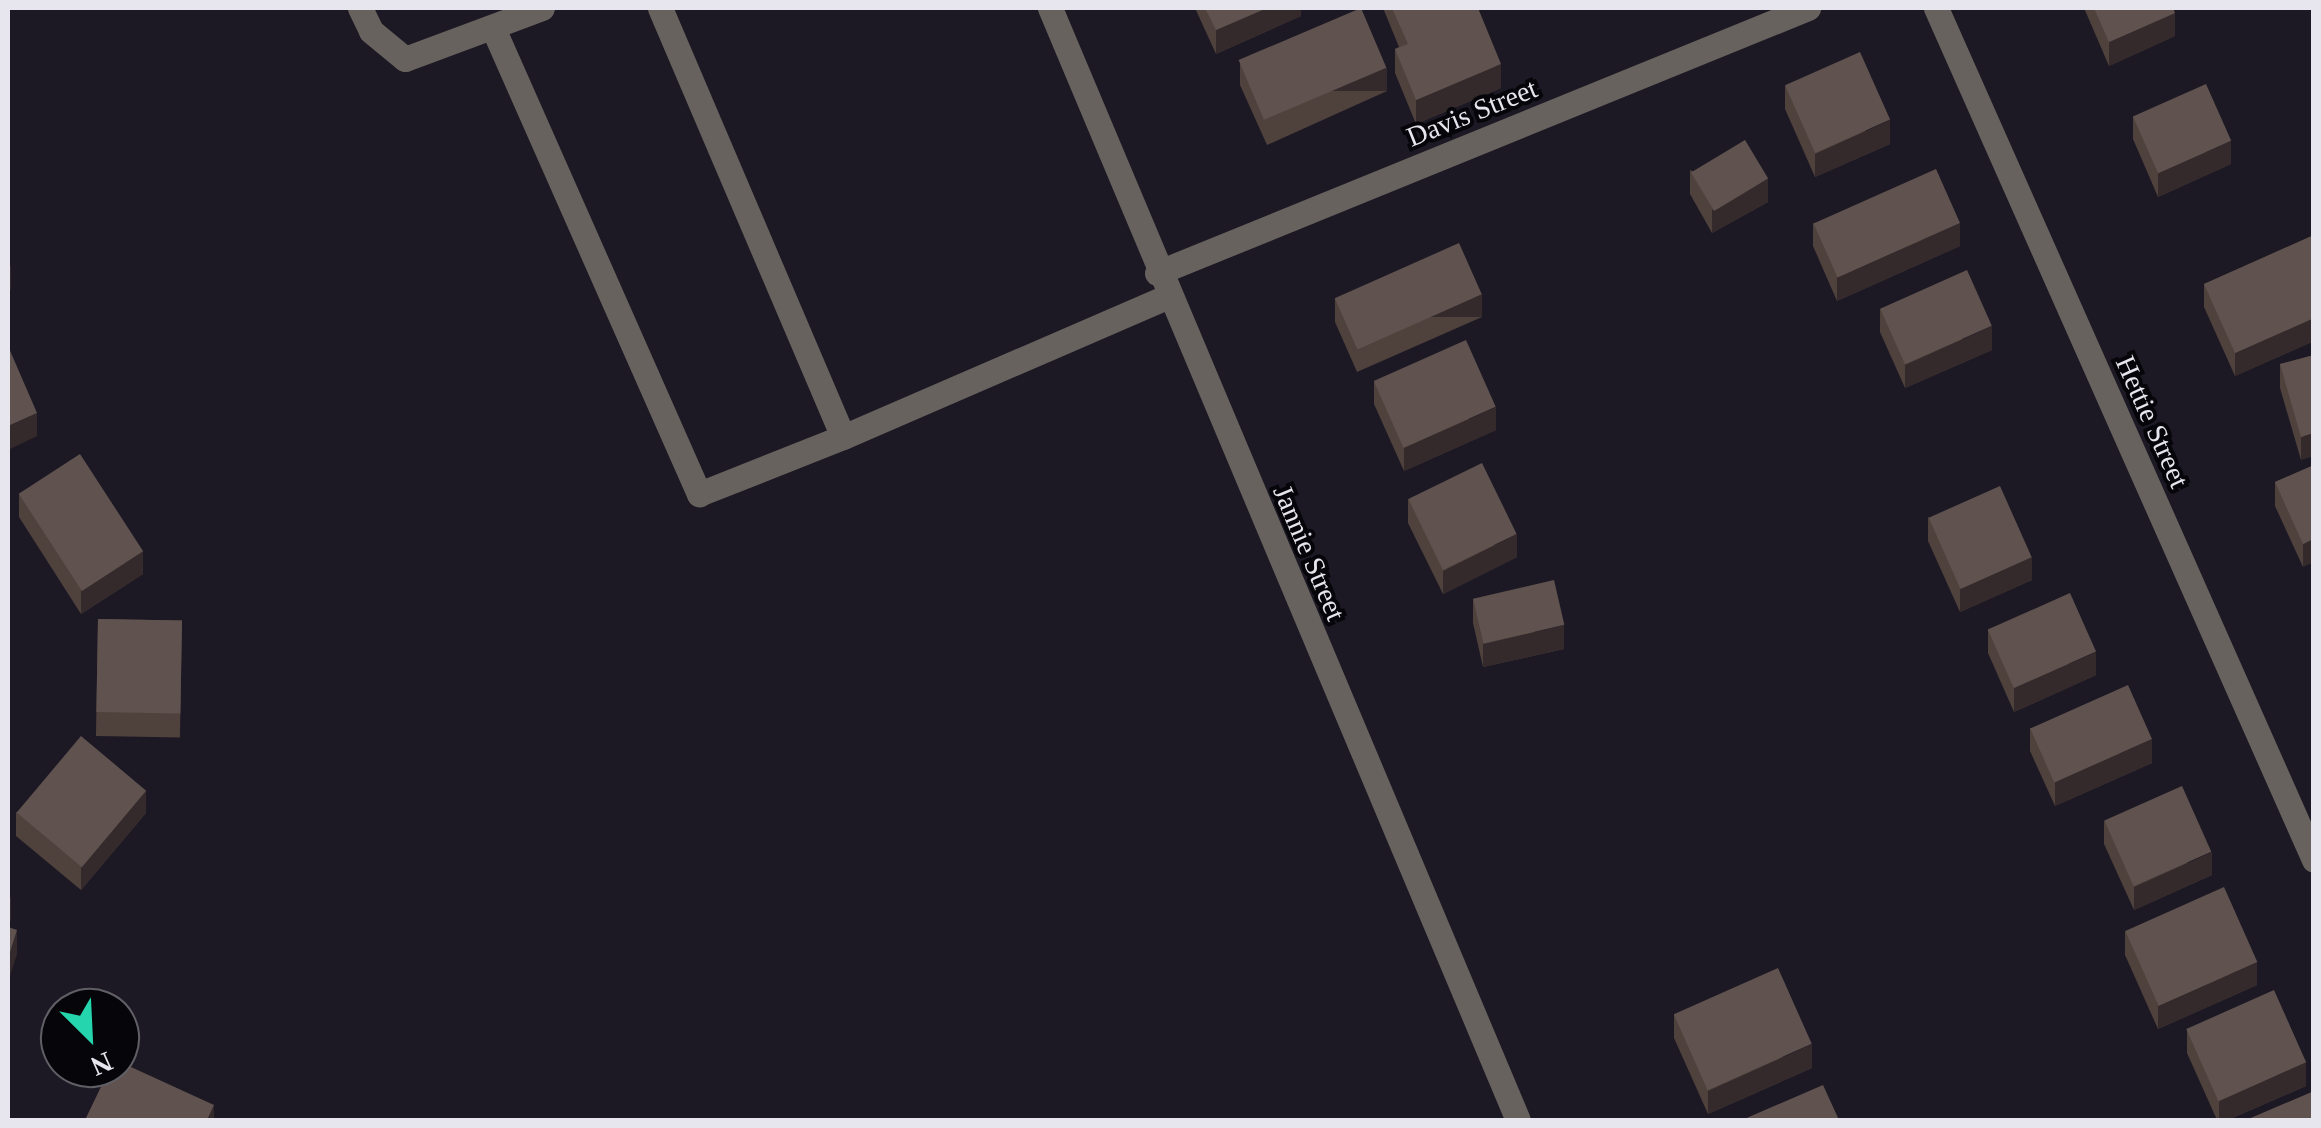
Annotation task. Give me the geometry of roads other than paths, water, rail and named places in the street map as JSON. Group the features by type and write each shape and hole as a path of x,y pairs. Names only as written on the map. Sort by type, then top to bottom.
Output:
{"street":[{"path":"360,8 371,31 405,59 542,8"},
{"path":"660,8 843,437"},
{"name":"Jannie Street","path":"1050,8 1162,285 1518,1120"},
{"name":"Davis Street","path":"493,28 700,494 843,437 1162,285 1808,8"},
{"name":"Hettie Street","path":"1936,8 2314,860"}]}
